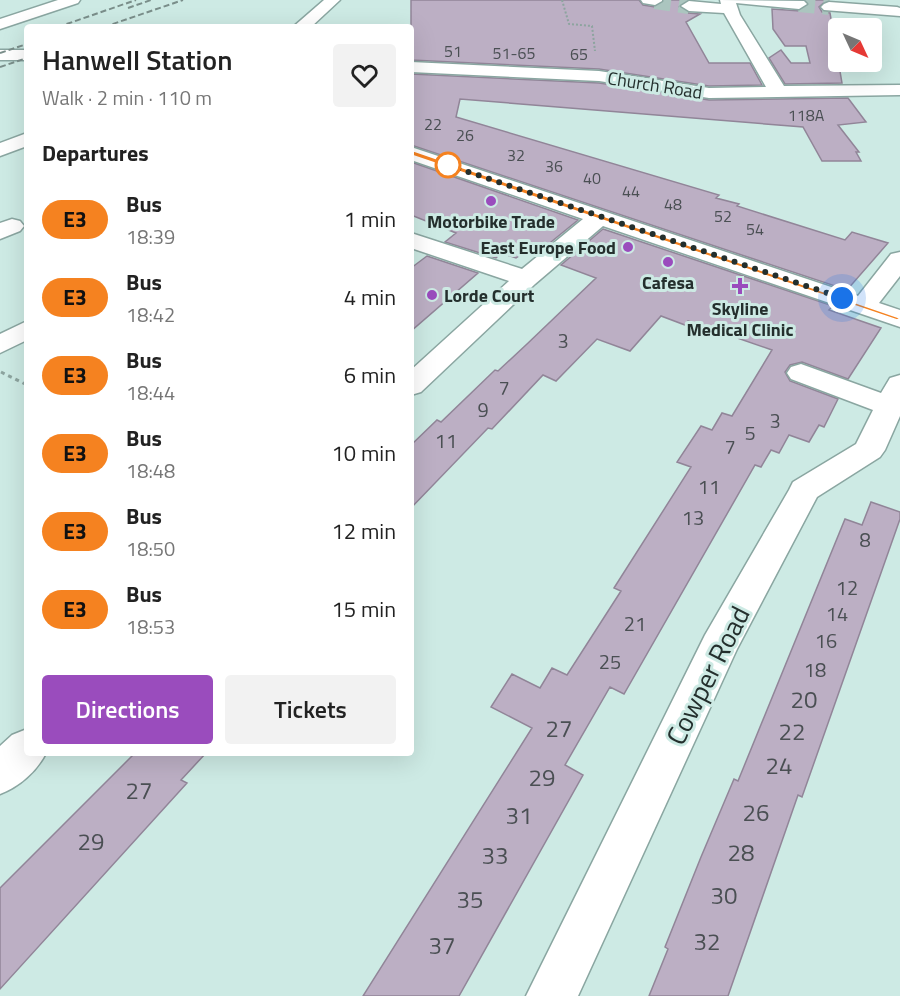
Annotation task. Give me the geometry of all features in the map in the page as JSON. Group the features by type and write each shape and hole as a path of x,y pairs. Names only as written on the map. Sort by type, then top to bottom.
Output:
{"street":[{"path":"0,24 46,4 73,0"},
{"path":"305,24 333,0"},
{"path":"732,3 779,93"},
{"path":"689,6 732,3 799,4"},
{"path":"829,7 897,12"},
{"path":"0,55 24,55"},
{"name":"Church Road","path":"414,67 599,76 709,93 900,90"},
{"path":"0,150 24,140"},
{"path":"414,154 900,318"},
{"path":"414,383 526,279 600,216"},
{"path":"414,241 526,279"},
{"path":"864,306 900,259"},
{"path":"0,345 24,331"},
{"path":"801,373 895,395"},
{"name":"Cowper Road","path":"552,996 719,646 805,490 869,450 895,395"},
{"path":"0,774 24,751"}],"path":[{"path":"562,0 569,24 592,26 599,76"},
{"path":"0,372 24,384"}],"building":[{"path":"411,0 639,0 643,5 655,7 664,0 686,0 679,7 688,13 700,14 686,22 709,63 750,63 762,85 709,86 599,69 414,60 414,24 411,24"},
{"path":"806,0 827,0 819,7 822,12 830,13 831,18 828,18 828,72 840,72 842,83 785,84 769,58 781,50 791,63 810,63 806,46 785,46 773,29 772,9 800,11 809,4"},
{"path":"414,74 599,83 709,100 848,98 866,122 838,125 859,152 856,152 861,161 822,161 803,127 460,99 456,117 719,195 716,198 739,204 737,206 845,240 852,232 888,243 847,290 414,146"},
{"path":"414,163 578,220 535,255 525,252 516,258 501,253 496,258 445,242 456,233 414,216"},
{"path":"603,229 833,306 829,310 881,328 848,379 802,362 790,365 785,372 790,381 838,399 824,427 819,425 809,442 789,435 779,453 771,450 761,467 755,465 624,694 610,687 565,765 583,775 459,996 363,996 532,728 491,707 512,674 540,688 552,668 567,675 621,591 614,588 691,467 677,462 701,426 712,430 722,413 732,416 772,350 688,321 685,325 661,316 630,351 597,339 556,381 543,375 492,429 488,428 414,505 414,442 437,420 441,422 495,370 498,371 596,278 561,265"},
{"name":"Lorde Court","path":"427,256 478,273 414,328 414,266"},
{"path":"871,502 900,512 900,519 802,797 798,795 728,996 649,996 668,949 665,947 701,857 734,779 738,781 845,519 862,525"},
{"path":"132,756 203,756 181,780 187,783 0,989 0,888"}],"tunnel":[{"path":"655,1 689,6"},
{"path":"799,4 829,7"}],"railway":[{"path":"67,24 136,0"},
{"path":"128,8 151,0"},
{"path":"113,24 183,0"},
{"path":"0,53 24,45"},
{"path":"0,67 24,59"}],"bus line":[{"name":"E3","path":"414,154 900,318"}],"place":[{"name":"Motorbike Trade","path":"491,201"},
{"name":"East Europe Food","path":"628,247"},
{"name":"Cafesa","path":"668,262"},
{"name":"Skyline Medical Clinic","path":"740,286"},
{"name":"Lorde Court","path":"432,295"}],"route":[{"path":"448,165 842,298"}]}
